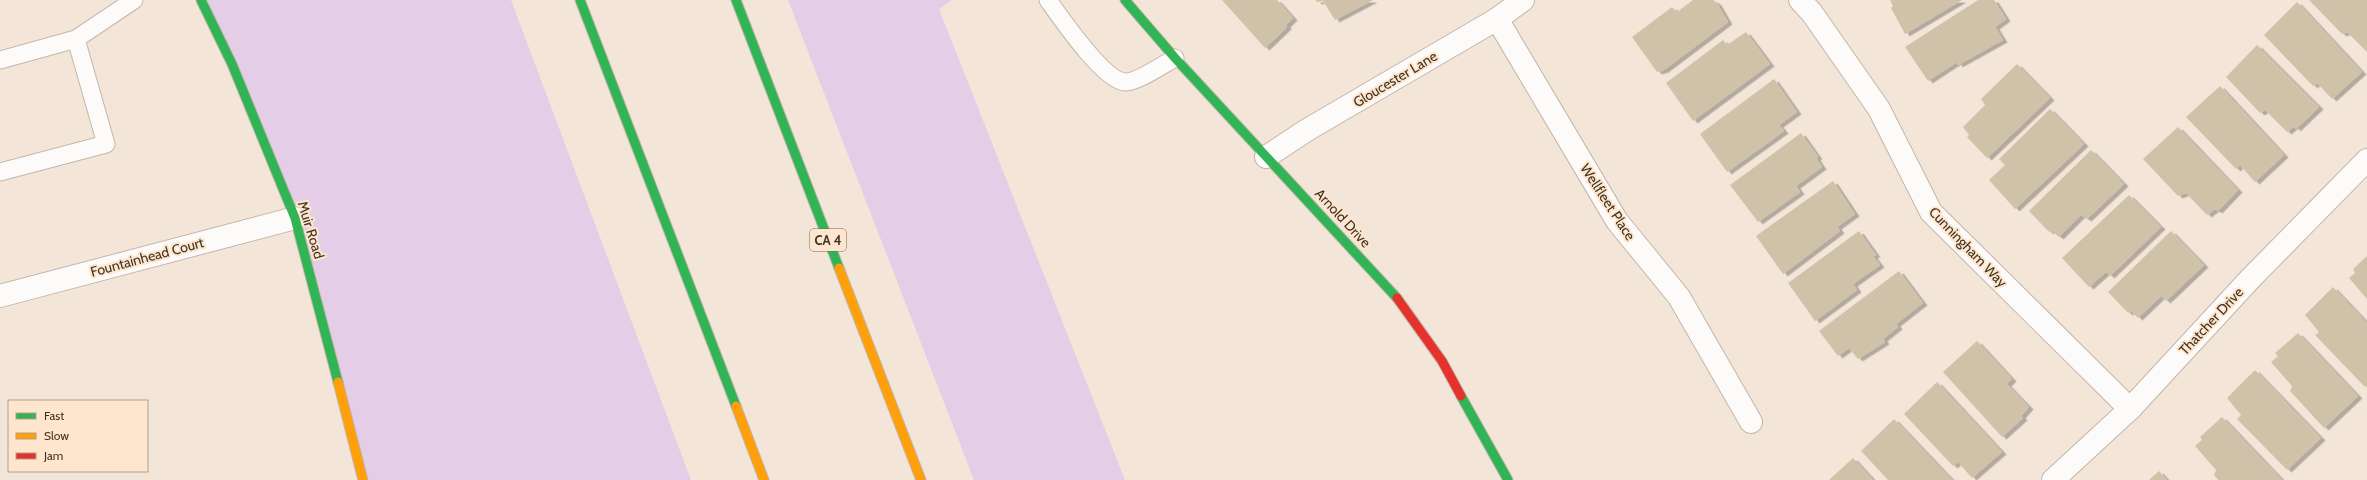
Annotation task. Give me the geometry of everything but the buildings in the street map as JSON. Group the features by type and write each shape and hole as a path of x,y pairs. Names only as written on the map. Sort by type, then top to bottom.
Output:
{"main road":[{"name":"Muir Road","path":"201,0 232,64 295,218 363,480"},
{"path":"580,0 764,480"},
{"name":"CA 4","path":"736,0 921,480"},
{"name":"Arnold Drive","path":"1125,0 1174,58 1360,257 1405,308 1442,361 1508,480"}],"street":[{"name":"Gloucester Lane","path":"1266,157 1307,130 1497,18 1523,0"},
{"name":"Cunningham Way","path":"1800,0 1812,13 1878,109 1931,212 2130,409"},
{"name":"Wellfleet Place","path":"1497,18 1617,220 1679,297 1751,422"},
{"name":"Thatcher Drive","path":"2053,480 2130,409 2251,278 2367,160"},
{"name":"Fountainhead Court","path":"0,296 295,218"}],"lane":[{"path":"0,60 76,39 134,0"},
{"path":"1048,0 1076,40 1114,78 1125,82 1135,79 1174,58"},
{"path":"0,172 106,144 76,39"}],"shaded area":[{"path":"201,0 511,0 691,480 363,480 295,218"},
{"path":"788,0 952,0 939,9 1125,480 974,480"}],"traffic: fast":[{"path":"201,0 232,64 295,218 338,382"},
{"path":"580,0 736,406"},
{"path":"736,0 839,268"},
{"path":"1125,0 1175,58 1397,298"},
{"path":"1461,396 1508,480"}],"traffic: slow":[{"path":"839,268 921,480"},
{"path":"338,382 363,480"},
{"path":"736,406 764,480"}],"traffic: jam":[{"path":"1397,298 1442,361 1461,396"}]}
